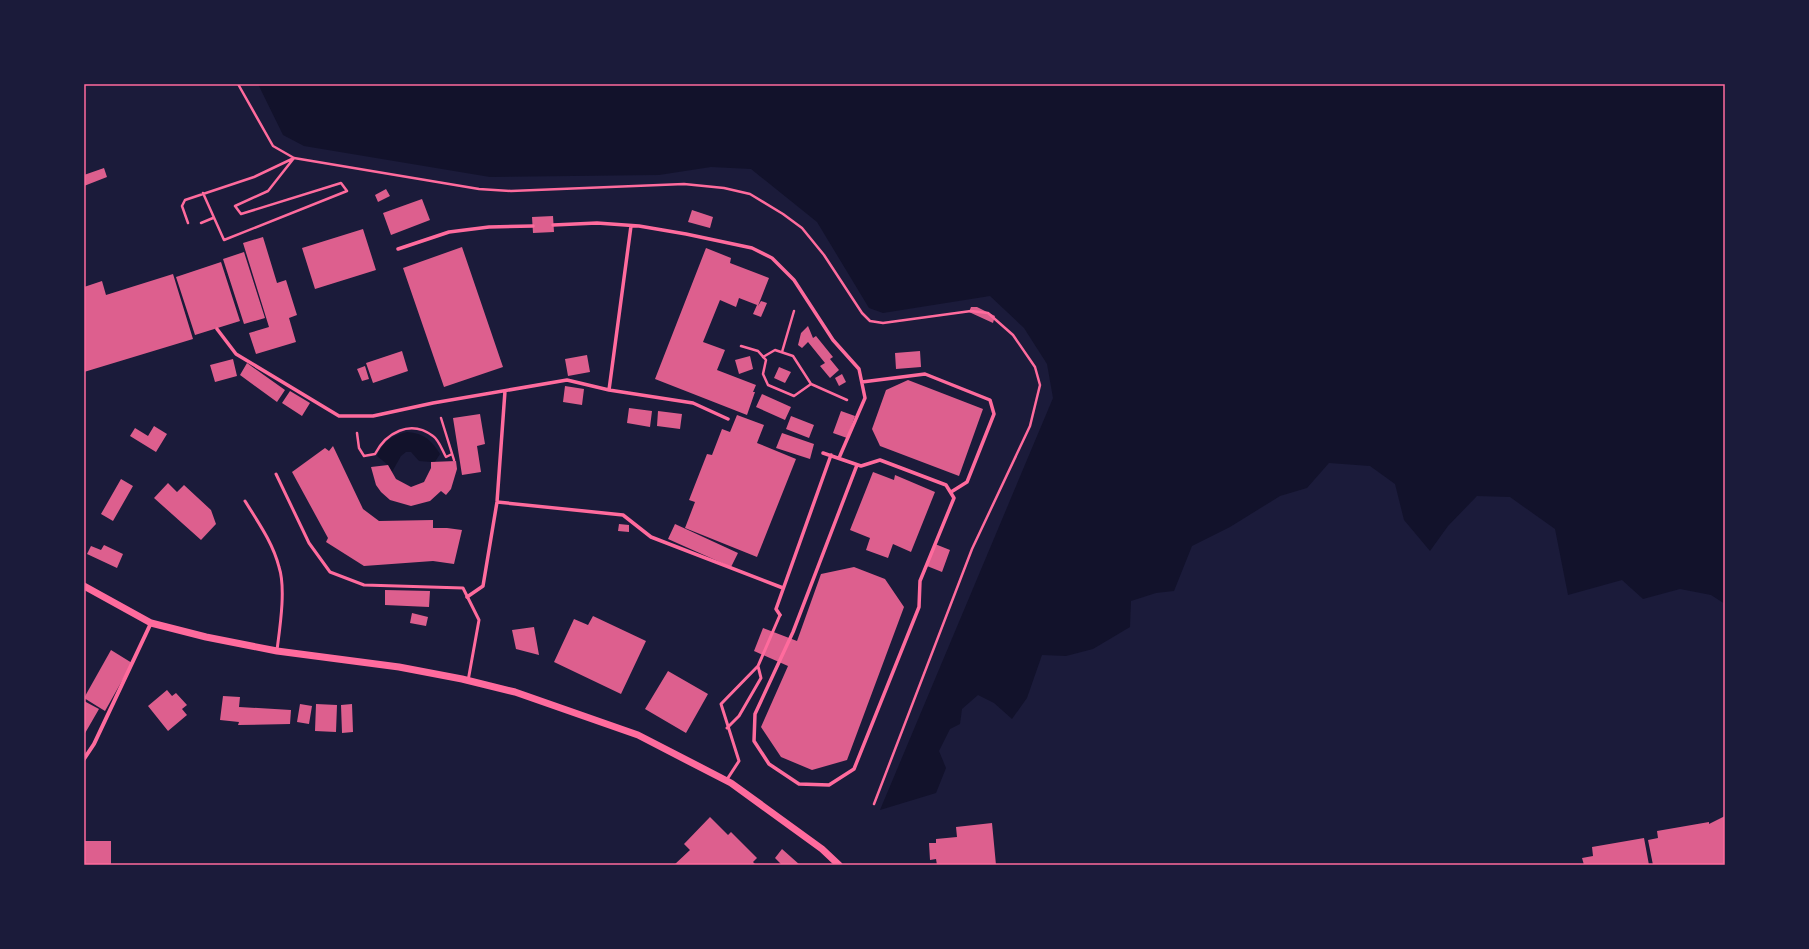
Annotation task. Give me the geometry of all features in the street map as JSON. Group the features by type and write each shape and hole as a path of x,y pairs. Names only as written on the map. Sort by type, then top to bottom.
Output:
{"street":[{"path":"553,225 597,223 686,234 752,248 772,258 794,280 833,340 860,369 865,398 839,458"},
{"path":"398,249 449,232 489,227 533,226"},
{"path":"608,390 631,226"},
{"path":"217,329 236,354 339,416 373,416 436,403 567,380 608,390 693,403 728,419"},
{"path":"862,382 925,374 990,400 994,414 967,482 951,492"},
{"path":"467,596 483,586 497,502 504,391"},
{"path":"823,453 861,466 880,460 946,485 954,498 920,580 918,607 854,769 829,785 799,784 769,764 754,742 755,714 793,632 857,465"},
{"path":"780,615 776,609 831,455"},
{"path":"497,502 623,515 650,537 783,588"},
{"path":"84,586 151,623 206,638 277,652 399,666 468,681 516,692 638,735 726,781 822,849 839,865"},
{"path":"84,759 94,744 151,623"}],"lane":[{"path":"276,474 309,543 330,572 364,585 463,588 479,620 468,681"},
{"path":"245,501 266,536 280,568 282,607 277,652"},
{"path":"726,781 739,761 720,704 758,666 780,615"},
{"path":"727,728 739,716 761,678 758,666"}],"path":[{"path":"238,84 273,146 294,158 479,189 511,191 684,184 724,188 750,194 784,214 802,228 824,255 862,313 870,321 883,323 971,310 988,313 1013,335 1035,367 1040,386 1030,426 972,549 874,804"},
{"path":"188,223 182,206 185,200 254,177 294,158"},
{"path":"203,193 224,240 347,191 341,183 241,214 235,206 268,192 294,158"},
{"path":"201,223 214,218"},
{"path":"782,352 800,289"},
{"path":"741,346 758,351 766,360 763,374 768,385 794,396 811,384"},
{"path":"763,357 775,350 793,356 811,384 861,406"},
{"path":"436,403 454,460"},
{"path":"356,416 359,448 364,456 375,454 381,443 389,435 410,429 432,436 446,457 452,454"}],"shaded area":[{"path":"258,84 1725,84 1725,604 1711,595 1680,589 1643,599 1622,580 1568,595 1555,529 1510,497 1477,496 1448,526 1430,551 1404,520 1395,484 1370,466 1329,463 1307,488 1280,496 1230,527 1192,546 1174,591 1156,593 1131,601 1130,627 1093,649 1066,656 1042,655 1027,698 1012,719 994,703 978,695 962,709 960,724 950,729 939,751 946,768 936,793 880,810 1053,398 1047,364 1024,328 990,296 883,313 869,308 817,222 751,169 711,167 659,175 490,177 304,146 283,135"},
{"path":"407,432 418,434 427,438 437,449 440,454 431,468 431,462 419,461 411,452 406,452 401,456 392,472 388,465 377,456 382,446 392,437"}],"building":[{"path":"104,168 107,177 84,186 84,175"},
{"path":"386,189 390,196 378,202 375,195"},
{"path":"422,199 430,220 391,235 383,213"},
{"path":"692,210 713,217 710,228 688,222"},
{"path":"553,216 554,232 533,233 532,217"},
{"path":"363,229 376,270 315,289 302,248"},
{"path":"263,237 277,283 286,280 297,315 289,318 296,342 256,354 249,333 269,327 243,243"},
{"path":"462,247 503,367 444,387 403,268"},
{"path":"706,248 731,258 730,263 769,278 758,306 761,301 767,303 761,317 753,314 757,305 739,298 736,307 720,300 703,342 725,350 717,370 756,385 747,415 655,379"},
{"path":"244,252 265,318 244,324 223,259"},
{"path":"221,262 240,321 195,335 176,277"},
{"path":"173,274 193,339 84,372 84,287 102,281 106,295"},
{"path":"971,307 977,307 995,316 993,323 969,312"},
{"path":"808,326 813,338 816,336 833,357 830,359 839,370 830,378 820,366 825,363 808,342 802,348 798,345 801,333"},
{"path":"402,351 408,371 373,383 366,363"},
{"path":"920,351 921,367 896,369 895,353"},
{"path":"587,355 590,372 568,376 565,359"},
{"path":"750,356 753,369 739,374 735,360"},
{"path":"233,359 237,376 215,382 210,365"},
{"path":"247,363 285,390 277,402 240,375"},
{"path":"365,366 369,379 362,381 357,369"},
{"path":"779,367 791,372 785,383 774,378"},
{"path":"842,374 846,382 839,386 835,378"},
{"path":"908,380 983,409 959,476 880,446 872,429 886,390"},
{"path":"565,386 584,389 582,405 563,402"},
{"path":"290,391 310,403 302,416 282,403"},
{"path":"762,394 791,407 785,420 756,407"},
{"path":"629,408 652,411 650,427 627,423"},
{"path":"658,411 682,414 680,429 657,426"},
{"path":"841,411 855,416 847,438 833,433"},
{"path":"480,414 485,444 477,446 481,472 462,475 453,418"},
{"path":"737,415 764,425 757,443 796,459 757,557 685,528 695,502 689,500 707,454 712,455 722,429 730,432"},
{"path":"791,416 814,425 809,438 786,429"},
{"path":"154,426 167,434 156,452 130,436 135,428 148,436"},
{"path":"782,433 814,444 810,459 776,448"},
{"path":"333,446 363,509 379,521 433,520 433,528 462,530 454,564 433,561 364,566 326,542 328,538 292,472 325,448 329,451"},
{"path":"456,461 457,469 451,489 446,495 441,491 430,501 411,506 390,500 381,492 376,485 371,467 388,465 396,479 411,487 424,482 431,468 431,462"},
{"path":"873,472 894,480 895,475 935,492 911,552 893,544 888,558 866,550 870,538 850,530"},
{"path":"121,479 133,486 113,521 101,514"},
{"path":"168,483 177,492 184,485 211,510 216,524 201,540 154,498"},
{"path":"619,524 629,525 629,532 618,531"},
{"path":"675,524 738,553 731,567 668,539"},
{"path":"935,544 950,550 942,572 927,566"},
{"path":"104,545 123,554 117,568 87,554 91,546 101,550"},
{"path":"854,567 885,579 904,607 847,760 812,770 781,757 761,727 788,666 754,651 763,628 797,641 821,574"},
{"path":"385,590 430,591 429,607 385,605"},
{"path":"412,613 428,617 426,626 410,623"},
{"path":"593,616 646,641 621,694 554,662 574,619 588,625"},
{"path":"534,627 539,655 516,649 512,630"},
{"path":"111,650 132,663 105,711 84,698"},
{"path":"668,671 708,694 686,733 645,709"},
{"path":"167,690 172,696 176,693 187,705 182,709 187,715 168,731 148,706"},
{"path":"223,696 240,697 239,707 291,710 290,724 238,725 239,722 220,720"},
{"path":"84,701 99,709 84,735"},
{"path":"300,704 312,706 309,724 297,722"},
{"path":"316,704 337,705 336,732 315,731"},
{"path":"352,704 353,732 342,733 341,705"},
{"path":"1725,816 1725,863 1720,865 1653,865 1648,840 1658,838 1657,831 1709,822 1709,824"},
{"path":"710,817 728,835 731,832 757,858 753,862 756,865 674,865 690,850 684,844"},
{"path":"992,823 996,865 937,865 936,859 930,860 929,843 936,843 936,839 957,837 956,827"},
{"path":"1644,838 1649,865 1584,865 1582,858 1593,856 1592,847"},
{"path":"84,841 111,841 111,865 84,865"},
{"path":"782,849 800,865 782,865 775,858"}]}
